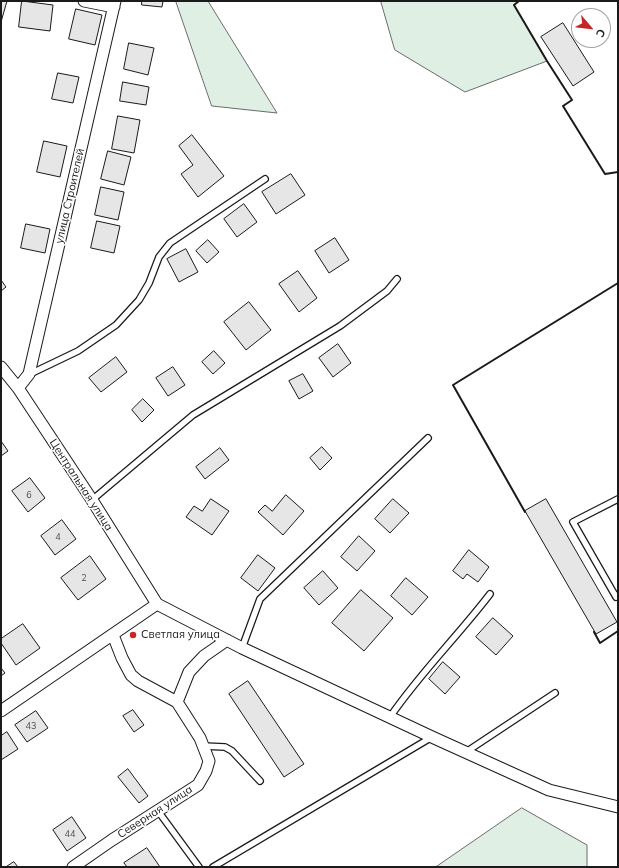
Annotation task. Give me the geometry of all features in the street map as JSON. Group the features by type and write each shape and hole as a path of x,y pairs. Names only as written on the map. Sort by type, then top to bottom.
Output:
{"street":[{"path":"84,1 114,4"},
{"name":"улица Строителей","path":"18,388 29,374 114,4"},
{"name":"Центральная улица","path":"1,367 18,388 92,500 157,604"},
{"path":"1,711 157,604 242,648 549,790 618,807"},
{"name":"Северная улица","path":"73,867 198,785 206,771 209,761 200,738 177,702 138,681 131,675 122,658 113,635"},
{"path":"177,702 189,672 204,656 227,640"}],"lane":[{"path":"29,374 78,351 116,325 142,294 149,283 159,257 170,243 265,178"},
{"path":"92,500 193,415 340,326 387,291 397,278"},
{"path":"242,648 260,599 428,438"},
{"path":"618,499 572,522 616,597 618,595"},
{"path":"390,717 408,691 490,594"},
{"path":"466,752 555,693"},
{"path":"213,867 432,737"},
{"path":"203,746 225,747 232,751 260,781"},
{"path":"158,811 199,867"}],"green space":[{"path":"176,1 208,1 277,113 212,106"},
{"path":"381,1 519,1 514,5 547,61 465,92 395,50"},
{"path":"522,808 587,845 587,867 436,867"}],"building":[{"path":"1,1 7,1 1,22"},
{"path":"22,1 53,5 50,31 19,27"},
{"path":"142,1 163,1 162,7 142,5"},
{"path":"76,9 102,15 95,45 69,39"},
{"path":"563,23 571,36 571,48 579,48 594,72 573,86 541,37"},
{"path":"129,43 154,48 148,75 124,69"},
{"path":"58,73 79,77 73,103 52,99"},
{"path":"123,82 149,87 146,105 120,101"},
{"path":"118,116 140,120 134,153 112,149"},
{"path":"192,135 224,176 198,197 181,174 193,165 179,146"},
{"path":"44,141 67,146 60,177 37,172"},
{"path":"108,151 131,157 124,185 101,179"},
{"path":"291,174 305,195 276,214 262,192"},
{"path":"101,187 124,192 118,220 95,215"},
{"path":"244,204 257,222 237,237 224,219"},
{"path":"97,221 120,226 114,253 91,248"},
{"path":"26,224 50,229 45,253 21,248"},
{"path":"335,238 349,260 329,273 315,251"},
{"path":"208,240 219,252 207,263 196,251"},
{"path":"186,249 198,272 179,282 167,259"},
{"path":"298,271 317,298 299,312 279,284"},
{"path":"1,280 6,287 1,291"},
{"path":"249,302 271,330 246,350 224,322"},
{"path":"338,344 351,363 333,377 319,358"},
{"path":"214,351 225,363 213,374 202,362"},
{"path":"116,357 127,372 101,392 89,378"},
{"path":"173,367 185,385 168,396 156,378"},
{"path":"303,374 313,391 299,399 289,381"},
{"path":"143,399 154,410 142,422 132,410"},
{"path":"1,441 8,451 1,456"},
{"path":"322,447 332,458 320,470 310,458"},
{"path":"220,448 229,460 205,479 196,467"},
{"path":"30,478 45,498 28,512 12,491"},
{"path":"286,495 304,511 283,535 258,512 265,505 272,511"},
{"path":"211,499 229,511 212,535 186,517 194,506 202,511"},
{"path":"393,499 409,513 390,533 375,519"},
{"path":"546,499 617,622 596,634 525,511"},
{"path":"62,520 76,539 55,555 41,536"},
{"path":"359,536 375,551 357,571 341,557"},
{"path":"469,550 489,567 478,582 467,574 463,579 453,571"},
{"path":"258,555 275,568 258,591 241,578"},
{"path":"90,556 106,579 78,600 61,578"},
{"path":"323,571 338,588 319,605 304,588"},
{"path":"406,578 428,597 412,615 391,596"},
{"path":"361,590 393,618 364,651 332,623"},
{"path":"493,618 513,636 496,655 476,637"},
{"path":"23,624 40,648 16,665 1,643 1,639"},
{"path":"443,662 460,677 445,694 429,679"},
{"path":"1,668 5,673 1,676"},
{"path":"248,681 304,764 284,777 229,694"},
{"path":"133,710 144,725 134,732 123,716"},
{"path":"36,711 48,728 27,742 15,725"},
{"path":"7,732 18,749 1,760 1,736"},
{"path":"128,769 148,796 139,803 118,777"},
{"path":"72,817 86,838 67,851 53,830"},
{"path":"147,848 160,867 127,867 124,863"},
{"path":"14,862 18,867 6,867"}],"wall":[{"path":"519,1 514,5 572,100 563,106 605,174 618,172"},
{"path":"525,512 453,385 618,283"},
{"path":"594,632 600,643 618,631"}],"place":[{"name":"Светлая улица","path":"133,635"}]}
